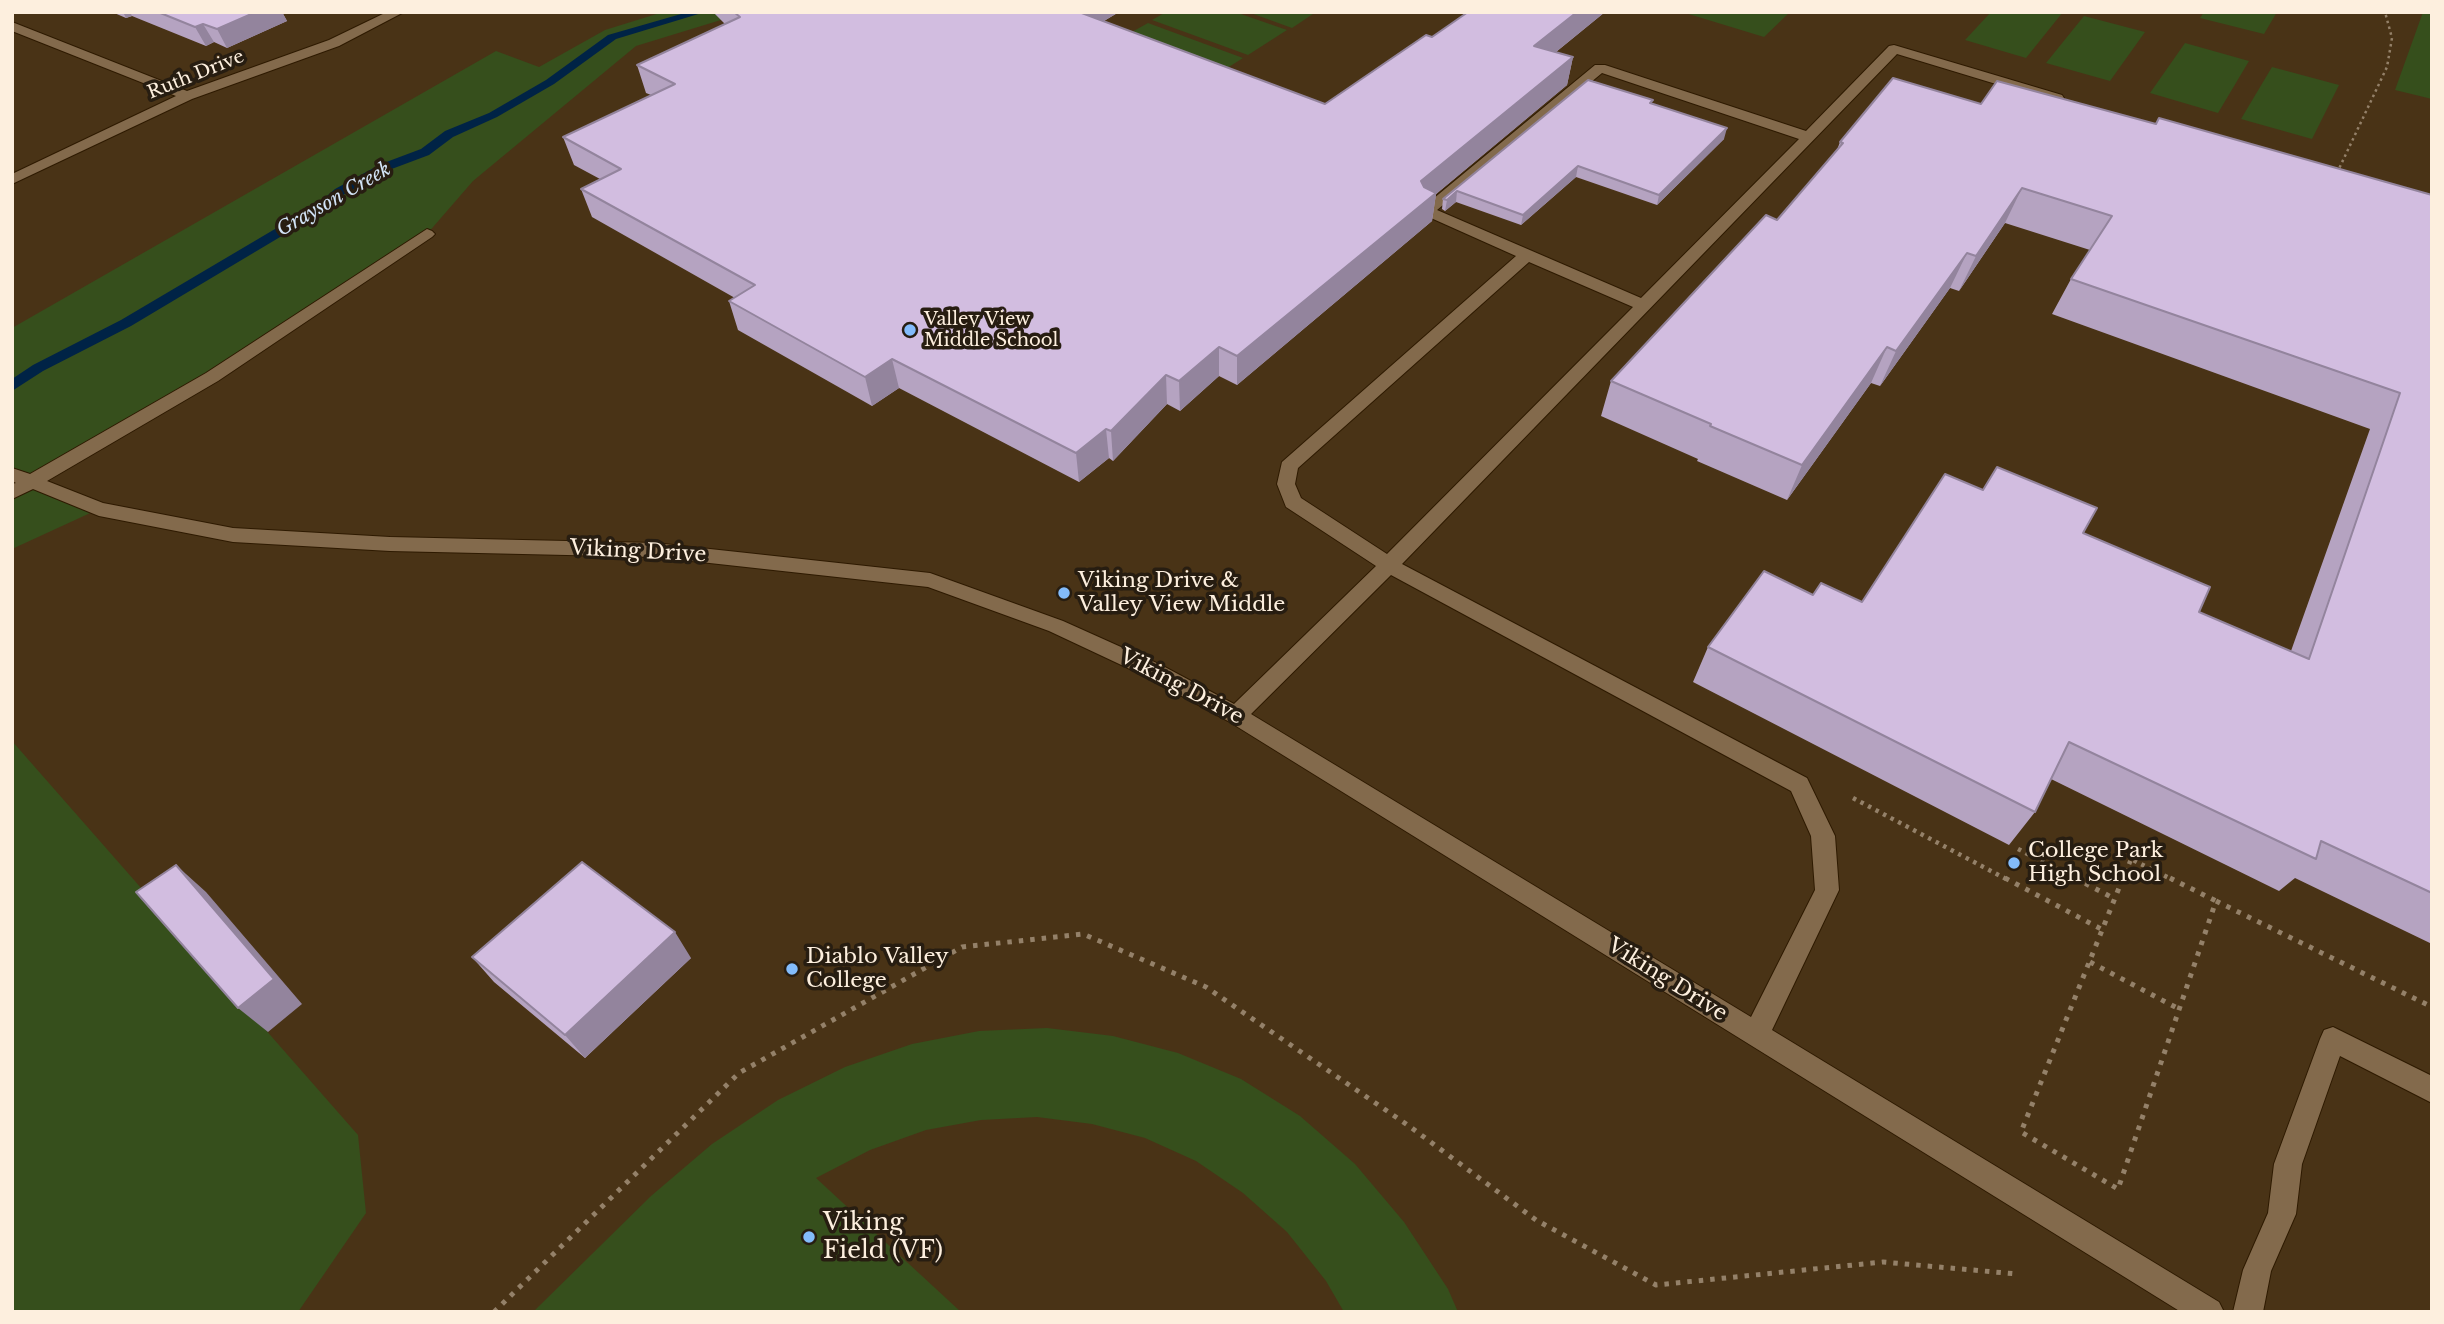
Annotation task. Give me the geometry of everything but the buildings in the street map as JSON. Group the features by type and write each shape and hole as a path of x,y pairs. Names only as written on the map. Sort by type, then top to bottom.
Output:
{"street":[{"name":"Ruth Drive","path":"12,180 187,96 334,43 398,12"},
{"path":"12,26 187,96"},
{"path":"1237,715 1645,306 1894,49 2071,102"},
{"path":"1645,306 1427,211 1600,68 1810,137"},
{"path":"18,483 212,377 427,234"},
{"path":"1527,255 1289,466 1286,484 1293,502 1389,565 1455,603 1799,785 1823,836 1827,890 1756,1035"},
{"name":"Viking Drive","path":"18,483 99,509 233,535 390,544 655,550 930,580 1056,626 1154,671 1237,715 2209,1312"},
{"path":"2248,1312 2257,1270 2282,1214 2288,1164 2333,1039 2432,1090"}],"path":[{"path":"2333,179 2387,67 2392,38 2385,12"},
{"path":"1845,794 2103,930"},
{"path":"2018,849 2115,900"},
{"path":"2216,901 2118,1189 2021,1132 2131,859 2432,1007"},
{"path":"494,1312 739,1073 962,947 1083,934 1206,987 1409,1126 1536,1220 1656,1285 1883,1262 2017,1274"},
{"path":"2090,962 2179,1009"}],"green space":[{"path":"663,12 747,12 636,46 473,181 427,234 212,377 31,481 99,509 12,549 12,328 496,51 539,67 605,30"},
{"path":"1166,12 1235,12 1287,30 1248,55 1152,20"},
{"path":"1248,12 1316,12 1292,28"},
{"path":"1682,12 1790,12 1764,37"},
{"path":"1991,12 2063,12 2026,58 1965,40"},
{"path":"2204,12 2277,12 2264,34 2200,18"},
{"path":"2423,12 2432,12 2432,99 2395,90"},
{"path":"2084,16 2145,32 2110,81 2046,63"},
{"path":"1148,23 1243,58 1202,84 1105,47"},
{"path":"2185,43 2249,61 2218,113 2150,93"},
{"path":"2272,67 2339,85 2312,139 2241,119"},
{"path":"12,741 358,1135 366,1213 298,1312 12,1312"},
{"path":"1047,1028 1113,1036 1178,1053 1241,1079 1300,1116 1355,1164 1404,1222 1448,1289 1458,1312 1344,1312 1326,1281 1287,1232 1243,1193 1196,1161 1145,1138 1092,1124 1037,1117 981,1120 926,1130 870,1150 816,1178 961,1312 533,1312 651,1196 712,1144 778,1100 845,1067 912,1044 979,1031"}],"waterway":[{"name":"Grayson Creek","path":"12,386 38,368 126,323 323,206 339,192 385,167 425,152 449,134 493,115 550,82 612,37 700,12"}],"place":[{"name":"Valley View Middle School","path":"910,330"},
{"name":"Viking Drive & Valley View Middle","path":"1064,593"},
{"name":"College Park High School","path":"2014,863"},
{"name":"Diablo Valley College","path":"792,969"},
{"name":"Viking Field (VF)","path":"809,1237"}]}
